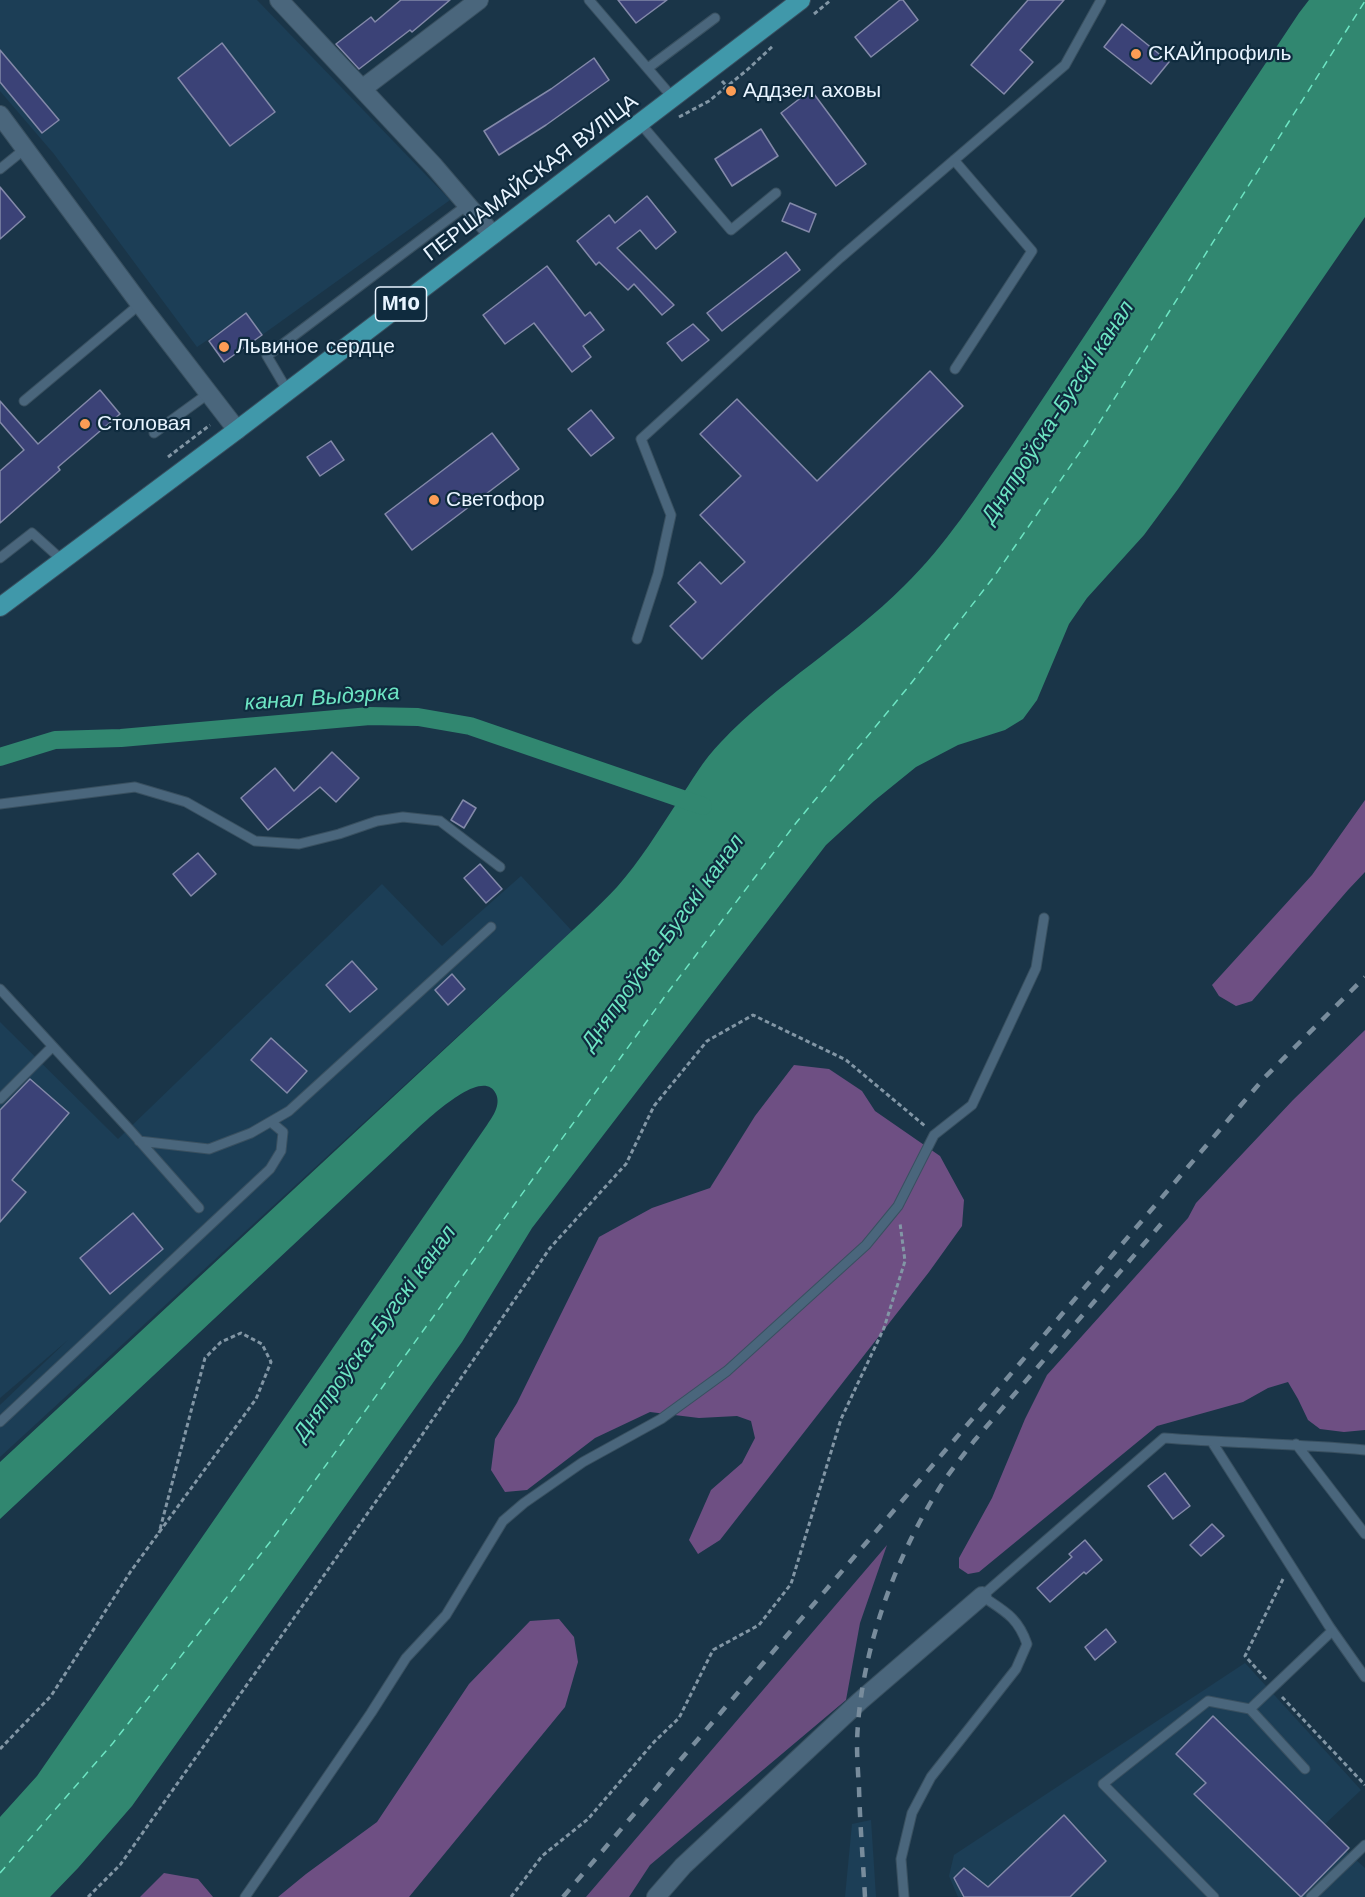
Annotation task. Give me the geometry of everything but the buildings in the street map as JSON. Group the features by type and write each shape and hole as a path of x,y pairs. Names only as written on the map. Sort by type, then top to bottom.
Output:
{"main road":[{"name":"ПЕРШАМАЙСКАЯ ВУЛІЦА","path":"0,607 237,430 801,0"}],"street":[{"path":"279,0 434,166 493,235"},
{"path":"362,89 479,0"},
{"path":"0,115 237,430"},
{"path":"656,1897 683,1866 860,1701 982,1596"}],"lane":[{"path":"589,0 673,98"},
{"path":"637,639 658,574 671,515 641,439 840,258 1065,65 1101,0"},
{"path":"648,68 715,18"},
{"path":"640,123 731,230 776,193"},
{"path":"0,169 26,148"},
{"path":"954,160 1032,251 955,369"},
{"path":"288,390 267,356 467,205"},
{"path":"24,400 140,304"},
{"path":"154,433 208,393"},
{"path":"0,558 32,533 62,560"},
{"path":"0,804 135,787 186,802 255,842 298,844 339,834 377,821 403,817 440,821 500,867"},
{"path":"245,1897 406,1658 446,1615 503,1521 524,1503 583,1462 661,1419 727,1371 866,1245 898,1206 934,1135 972,1105 1036,968 1044,918"},
{"path":"139,1141 209,1149 251,1133 271,1122 289,1111 491,927"},
{"path":"0,989 199,1208"},
{"path":"0,1099 52,1047"},
{"path":"0,1422 270,1169 281,1151 283,1132 271,1122"},
{"path":"904,1897 901,1859 912,1813 931,1777 1016,1669 1027,1644 1022,1628 1010,1615 982,1596 1164,1438 1212,1442 1296,1444 1365,1450"},
{"path":"1212,1442 1332,1631 1365,1677"},
{"path":"1296,1444 1365,1534"},
{"path":"1250,1709 1332,1631"},
{"path":"1214,1897 1103,1784 1208,1701 1250,1709 1305,1769"},
{"path":"1311,1897 1365,1845"}],"path":[{"path":"88,1897 120,1865 396,1473 550,1248 626,1164 654,1106 706,1041 753,1015 846,1060 921,1120 934,1135"},
{"path":"511,1897 542,1856 588,1819 654,1742 679,1718 713,1650 759,1625 791,1584 841,1419 884,1328 905,1261 898,1206"},
{"path":"0,1749 51,1696 131,1571 159,1533 256,1399 271,1362 262,1344 241,1333 221,1342 205,1358 159,1533"}],"shaded area":[{"path":"0,0 257,0 450,200 262,335 246,314 197,347 54,154 0,91"},
{"path":"1365,800 1365,872 1252,1001 1236,1006 1219,996 1212,985 1312,875"},
{"path":"521,876 572,931 0,1457 0,1405 68,1340 0,1398 0,1022 118,1139 382,884 442,946"},
{"path":"1365,1030 1365,1430 1344,1432 1320,1429 1308,1420 1288,1382 1268,1388 1243,1402 1157,1426 979,1572 968,1574 959,1568 959,1558 992,1498 1025,1419 1047,1375 1188,1218 1196,1203 1293,1100"},
{"path":"794,1065 829,1069 862,1091 875,1111 940,1156 964,1200 962,1226 929,1272 720,1540 698,1554 689,1540 711,1490 742,1463 755,1438 751,1421 737,1416 699,1418 650,1412 595,1438 527,1490 505,1492 491,1470 495,1439 517,1403 599,1237 652,1208 710,1188 755,1116"},
{"path":"887,1545 860,1623 846,1700 650,1865 629,1897 586,1897"},
{"path":"559,1619 574,1637 578,1662 565,1707 409,1897 278,1897 377,1822 469,1684 530,1621"},
{"path":"1245,1663 1361,1790 1325,1824 1349,1848 1346,1851 1365,1868 1365,1897 958,1897 949,1876 954,1855"},
{"path":"871,1820 876,1897 845,1897 852,1824"},
{"path":"164,1873 198,1879 213,1897 140,1897"}],"water":[{"name":"Дняпроўска-Бугскі канал","path":"1309,0 1365,0 1365,217 1178,489 1144,535 1087,598 1069,624 1037,700 1023,719 1005,730 958,745 916,767 874,801 826,845 532,1228 462,1342 132,1806 50,1897 0,1897 0,1817 37,1776 487,1125 497,1106 496,1094 488,1087 476,1087 462,1093 432,1116 0,1519 0,1462 614,891 634,867 703,763 721,742 765,701 882,607 934,554 1010,448"}],"waterway":[{"name":"канал Выдэрка","path":"0,757 55,740 121,738 370,716 418,717 470,726 703,806"}],"ferry route":[{"path":"0,1873 113,1743 274,1537 668,992 796,823 909,686 993,578 1087,442 1365,1"}],"railway":[{"path":"563,1897 1265,1077 1365,977"},
{"path":"865,1897 857,1753 860,1708 873,1638 911,1538 946,1478 974,1441 1162,1223"}],"place":[{"name":"СКАЙпрофиль","path":"1136,54"},
{"name":"Аддзел аховы","path":"731,91"},
{"name":"Львиное сердце","path":"224,347"},
{"name":"Столовая","path":"85,424"},
{"name":"Светофор","path":"434,500"}]}
